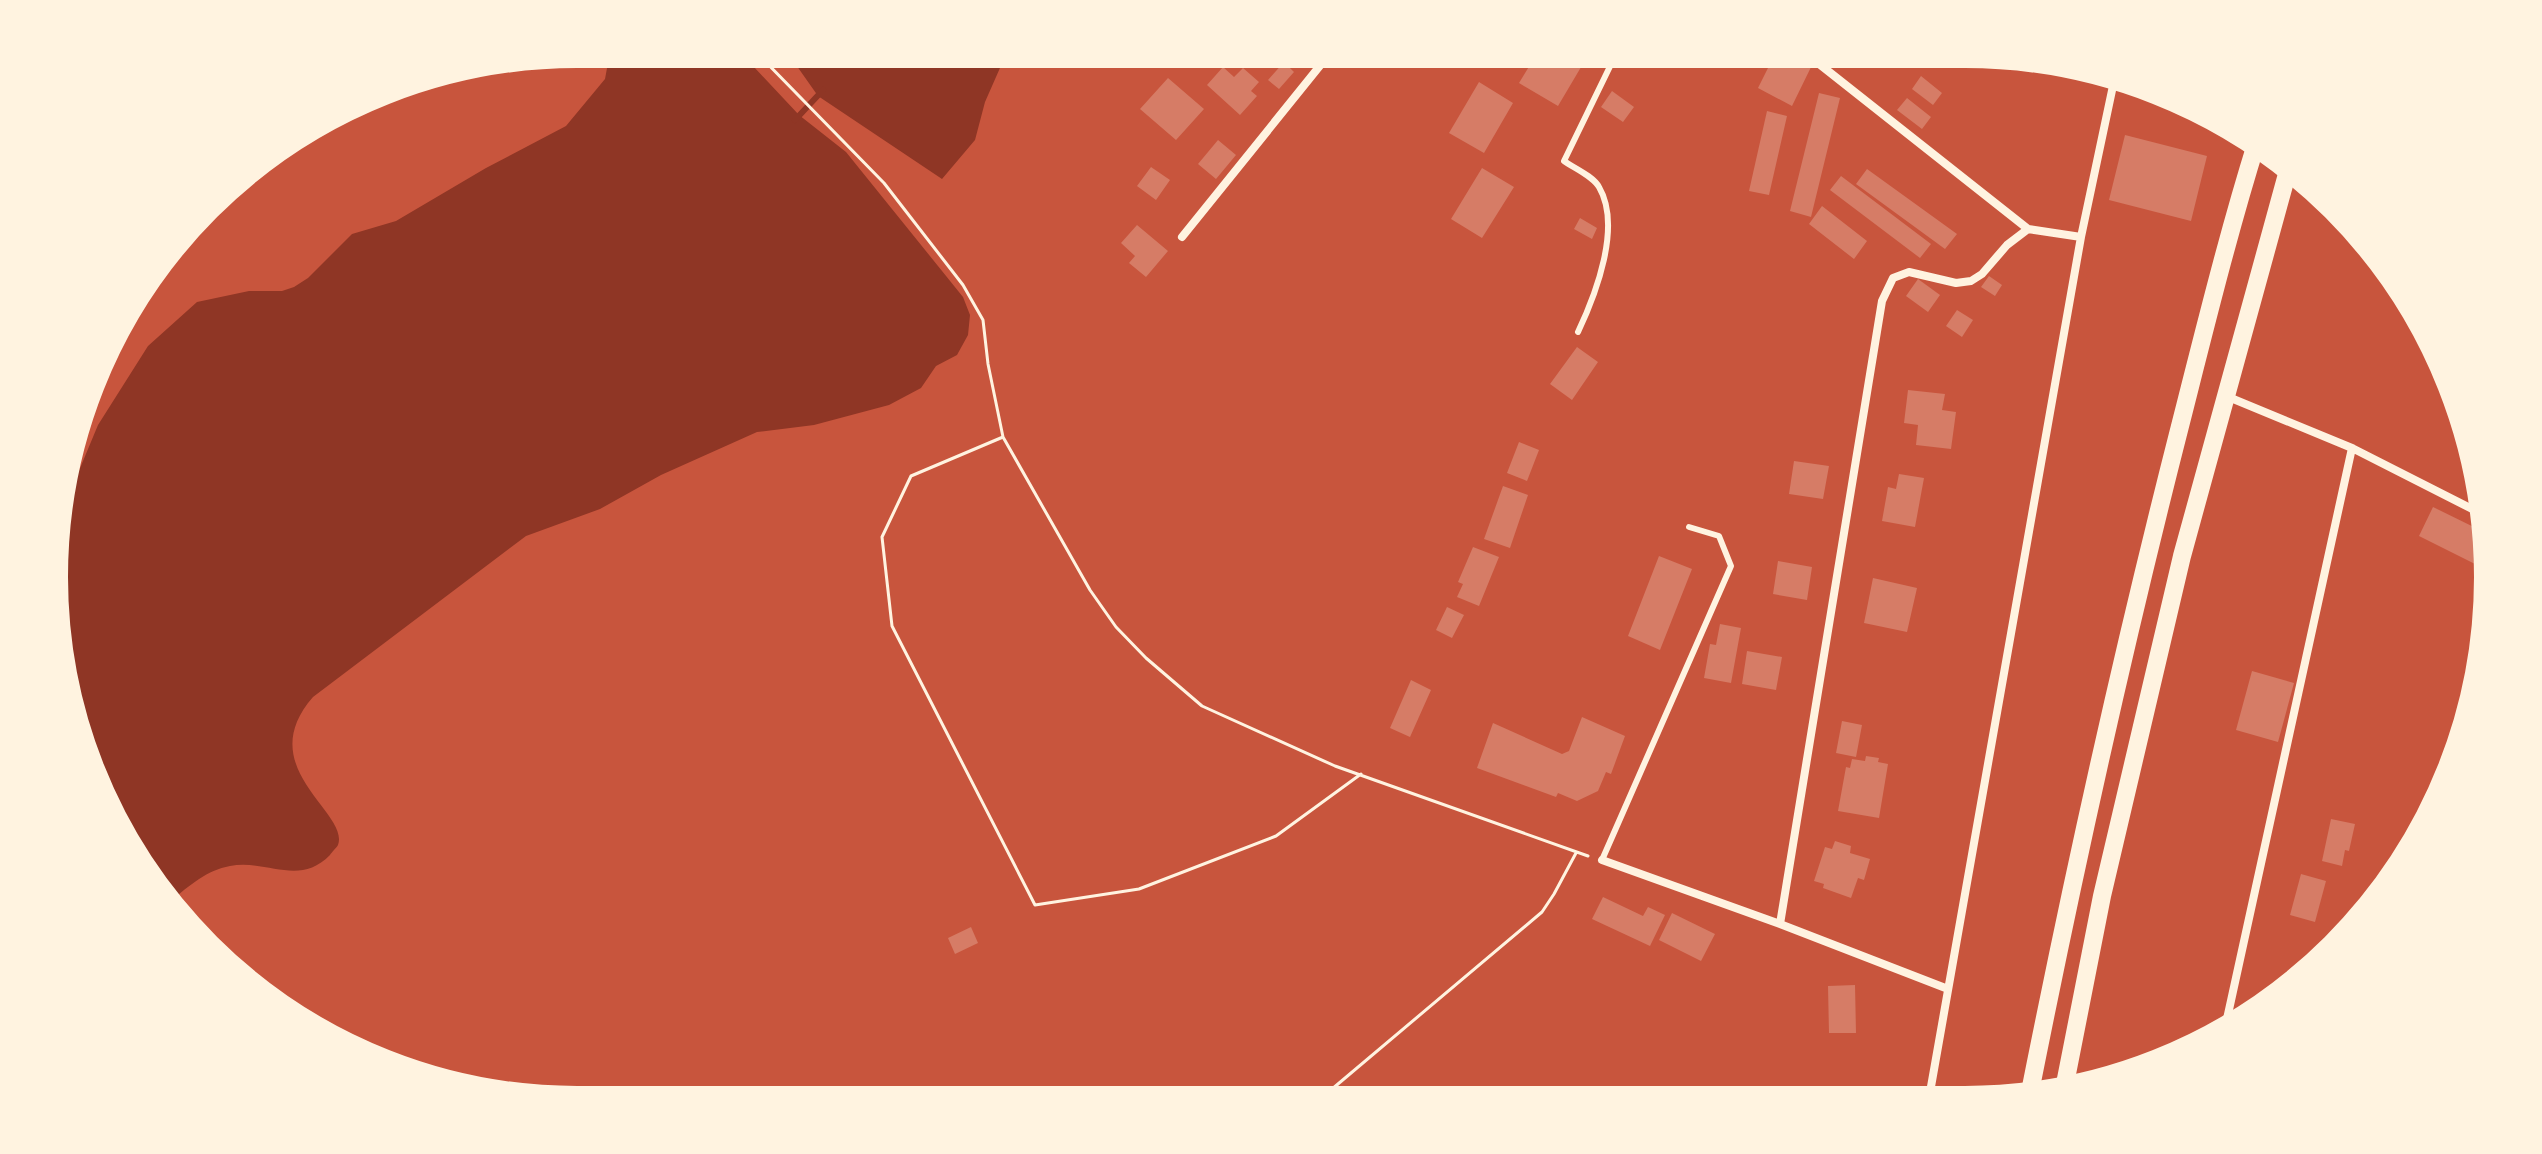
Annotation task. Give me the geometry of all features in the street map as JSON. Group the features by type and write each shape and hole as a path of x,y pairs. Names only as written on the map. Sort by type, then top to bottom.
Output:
{"highway":[{"path":"2032,1084 2070,889 2149,548 2251,153"},
{"path":"2066,1078 2102,896 2179,571 2285,180"}],"street":[{"path":"1182,237 1320,66"},
{"path":"1822,66 2028,229 2081,237"},
{"path":"1931,1088 2081,237 2113,88"},
{"path":"1780,924 1882,301 1893,278 1909,272 1956,283 1971,281 2028,229"},
{"path":"2225,396 2352,448 2472,509"},
{"path":"2228,1015 2352,448"},
{"path":"1602,860 1948,989"}],"lane":[{"path":"1578,332 1592,302 1608,238 1610,213 1598,184 1564,161 1610,66"},
{"path":"1602,860 1731,566 1719,536 1689,527"}],"path":[{"path":"770,66 884,183 963,285 983,320 988,364 1003,437 1090,590 1116,627 1146,658 1202,706 1335,766 1602,860"},
{"path":"1003,437 911,476 882,537 892,626 1035,905 1139,889 1276,836 1361,774"},
{"path":"1333,1088 1542,912 1577,851"}],"shaded area":[{"path":"607,66 753,66 799,115 846,152 963,297 970,315 968,335 957,355 936,366 921,388 889,405 814,425 757,432 661,475 600,509 526,536 313,697 297,722 292,745 297,766 338,832 338,845 330,855 318,864 294,871 244,865 222,868 199,879 178,895 134,832 105,773 83,709 70,644 66,577 70,510 76,479 98,425 148,346 197,302 249,291 282,291 294,287 308,278 352,234 396,221 566,126 605,79"},
{"path":"797,66 1001,66 985,102 975,140 942,179 818,96"}],"building":[{"path":"1280,66 1288,66 1294,72 1279,89 1268,80"},
{"path":"1529,66 1582,66 1558,106 1519,83"},
{"path":"1769,66 1812,66 1792,106 1758,88"},
{"path":"1223,67 1234,77 1243,68 1259,82 1251,91 1257,96 1240,115 1207,85"},
{"path":"1921,76 1942,93 1933,105 1912,89"},
{"path":"1168,78 1204,109 1176,140 1140,109"},
{"path":"1479,82 1513,103 1484,153 1449,133"},
{"path":"1612,91 1634,107 1623,122 1601,107"},
{"path":"1819,93 1840,98 1811,217 1790,211"},
{"path":"1907,98 1931,117 1922,129 1897,110"},
{"path":"1767,111 1787,116 1769,195 1749,191"},
{"path":"2125,135 2207,156 2191,221 2109,200"},
{"path":"1218,140 1236,155 1216,179 1198,164"},
{"path":"1151,167 1170,180 1156,200 1137,186"},
{"path":"1482,168 1514,187 1482,238 1451,219"},
{"path":"1867,169 1957,234 1945,249 1856,184"},
{"path":"1841,176 1931,244 1920,258 1830,190"},
{"path":"1822,206 1867,241 1854,259 1809,224"},
{"path":"1580,218 1597,228 1592,239 1574,229"},
{"path":"1137,225 1168,251 1146,277 1129,263 1135,256 1121,243"},
{"path":"1989,276 2002,285 1995,296 1981,287"},
{"path":"1918,279 1940,295 1928,312 1906,296"},
{"path":"1957,310 1973,320 1962,337 1946,326"},
{"path":"1577,347 1598,362 1572,400 1550,384"},
{"path":"1908,390 1945,394 1942,410 1956,412 1951,449 1916,445 1918,425 1904,423"},
{"path":"1519,442 1539,450 1527,481 1507,473"},
{"path":"1794,461 1829,466 1823,499 1789,494"},
{"path":"1899,474 1924,478 1915,527 1882,521 1888,487 1896,489"},
{"path":"1503,486 1528,495 1510,548 1484,539"},
{"path":"2433,507 2473,527 2476,564 2419,536"},
{"path":"1473,547 1499,557 1479,606 1457,597 1463,584 1458,582"},
{"path":"1659,556 1692,569 1660,650 1628,636"},
{"path":"1778,561 1812,567 1807,600 1773,594"},
{"path":"1873,578 1917,588 1907,632 1864,623"},
{"path":"1447,607 1464,615 1452,638 1436,630"},
{"path":"1720,624 1741,628 1731,683 1704,678 1710,644 1716,645"},
{"path":"1747,651 1782,657 1776,690 1742,684"},
{"path":"2252,671 2294,683 2278,742 2236,730"},
{"path":"1411,680 1431,690 1410,737 1390,728"},
{"path":"1582,717 1625,736 1611,774 1606,772 1598,791 1577,801 1558,793 1556,797 1477,768 1493,723 1562,754 1569,751"},
{"path":"1842,721 1862,725 1856,757 1836,753"},
{"path":"1866,756 1879,758 1878,762 1888,764 1879,818 1838,811 1846,767 1850,768 1852,759 1865,761"},
{"path":"2331,819 2355,824 2342,866 2322,861"},
{"path":"1835,841 1851,846 1850,853 1870,859 1864,880 1858,878 1851,898 1823,888 1824,884 1814,881 1825,847 1832,849"},
{"path":"2301,874 2326,881 2315,922 2290,915"},
{"path":"1603,897 1643,916 1648,907 1665,915 1650,946 1592,919"},
{"path":"1672,913 1715,934 1701,961 1659,940"},
{"path":"971,927 978,943 955,954 948,938"},
{"path":"1855,985 1856,1033 1829,1033 1828,986"}],"waterway":[{"path":"795,120 823,90"}]}
